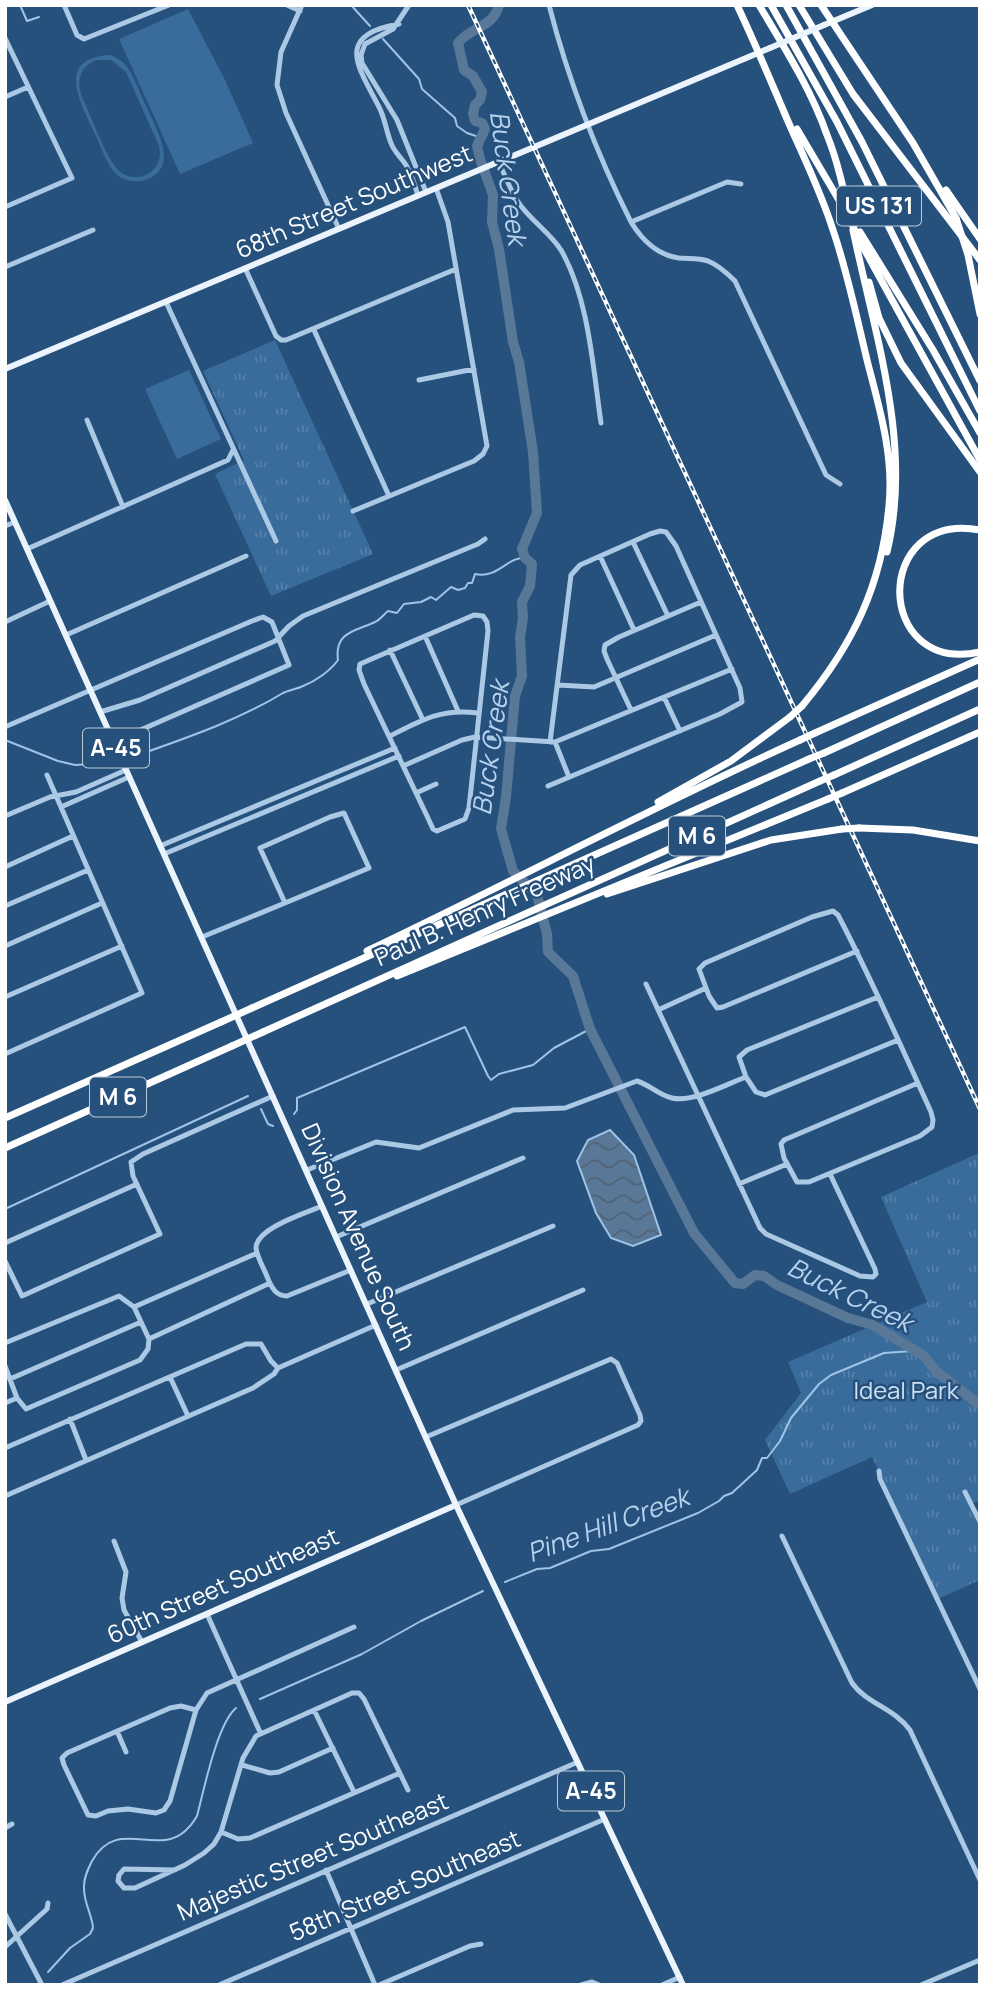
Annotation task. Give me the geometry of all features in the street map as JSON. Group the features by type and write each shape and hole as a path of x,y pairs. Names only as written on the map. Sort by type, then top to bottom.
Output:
{"highway":[{"path":"737,5 813,175 833,230 852,296 886,440 890,502 883,550 867,605"},
{"path":"577,847 732,761 802,706 841,655 883,568 891,537 896,499 897,454 890,404 834,155 822,121 759,5"},
{"name":"US 131","path":"771,5 837,122 980,411"},
{"name":"US 131","path":"786,5 857,132 980,381"},
{"path":"799,5 859,102 954,221 980,260"},
{"path":"821,5 980,239"},
{"path":"777,95 933,350 980,433"},
{"path":"914,143 980,267"},
{"path":"848,212 863,247 980,460"},
{"path":"848,212 873,299 889,342 912,381 980,472"},
{"path":"954,221 968,255 980,314"},
{"path":"980,530 945,530 924,540 904,566 898,597 908,626 922,641 936,650 952,654 980,652"},
{"path":"454,915 559,856 705,783 980,659"},
{"name":"Paul B. Henry Freeway","path":"454,915 980,682"},
{"name":"Paul B. Henry Freeway","path":"466,943 575,891 980,709"},
{"path":"466,943 580,902 828,799 980,732"},
{"path":"580,902 749,846 798,835 859,828 913,830 980,841"},
{"name":"M 6","path":"5,1118 454,915"},
{"name":"M 6","path":"5,1148 322,1005 343,1000 466,943"}],"main road":[{"name":"68th Street Southwest","path":"5,369 872,5"},
{"name":"Division Avenue South","path":"5,500 456,1505 684,1985"},
{"name":"60th Street Southeast","path":"5,1702 456,1505"}],"street":[{"path":"64,5 81,39 89,39 169,5"},
{"path":"287,5 301,8 281,52 277,85 286,113 339,229"},
{"path":"409,5 399,24 366,36 361,41 357,64 386,123 390,141 406,164 418,196"},
{"path":"549,5 563,58 589,125 639,236 649,246 665,254 708,262 725,271 735,281 827,475 840,484"},
{"path":"5,38 72,178 5,207"},
{"path":"359,55 386,97 426,192"},
{"path":"5,97 28,87"},
{"path":"386,123 397,120"},
{"path":"496,164 515,197 531,218 553,239 573,276 587,333 601,424"},
{"path":"631,222 727,182 741,184"},
{"path":"354,511 474,461 483,454 487,446 448,222 436,188"},
{"path":"5,267 93,230"},
{"path":"245,268 276,336 281,340 314,330 456,269"},
{"path":"166,302 276,541"},
{"path":"314,330 389,496"},
{"path":"419,380 474,369"},
{"path":"87,421 123,506"},
{"path":"27,549 228,460 233,449"},
{"path":"5,526 15,522"},
{"path":"548,786 738,706 742,702 740,688 732,669 666,532 660,531 580,565 571,575 552,742 569,777"},
{"path":"100,712 140,700 279,638 303,616 485,539"},
{"path":"633,542 667,616"},
{"path":"66,635 246,556"},
{"path":"600,556 634,630"},
{"path":"5,622 50,601"},
{"path":"631,710 604,651 606,645 634,630 701,602"},
{"path":"474,615 483,616 487,622 469,808 465,819 437,831 427,816 359,670 360,664 425,636 474,615"},
{"path":"8,726 252,621 267,618 279,638 289,665 113,742"},
{"path":"558,685 588,688 716,635"},
{"path":"425,636 458,711"},
{"path":"390,650 422,720"},
{"path":"403,766 475,737 552,742 732,669"},
{"path":"664,697 680,731"},
{"path":"390,736 422,720 458,711 478,713"},
{"path":"160,846 395,748"},
{"path":"164,854 399,756"},
{"path":"5,816 56,795 72,793 128,774"},
{"path":"61,807 128,774"},
{"path":"5,1054 142,993 47,775"},
{"path":"416,793 436,784"},
{"path":"202,937 285,903 369,868 344,813 260,848 285,903"},
{"path":"5,867 73,836"},
{"path":"5,906 88,870"},
{"path":"5,946 102,902"},
{"path":"857,951 717,1008 699,969 705,963 833,911 838,915 857,951 918,1083 933,1116 932,1127 920,1136 830,1174 802,1183 797,1182 781,1150 784,1140 918,1083"},
{"path":"5,997 121,946"},
{"path":"646,984 760,1228 766,1234 860,1276 871,1278 875,1275 875,1269 830,1174"},
{"path":"657,1010 706,988"},
{"path":"878,997 747,1050 739,1057 746,1077 756,1092 765,1095 898,1040"},
{"path":"307,1170 376,1142 419,1148 513,1110 565,1108 631,1082 642,1082 680,1100 699,1096 746,1077"},
{"path":"5,1261 22,1296 160,1234 137,1184 131,1162 274,1096"},
{"path":"337,1237 523,1158"},
{"path":"739,1184 787,1164"},
{"path":"5,1243 137,1184"},
{"path":"323,1206 264,1233 257,1242 257,1253 270,1283 275,1292 287,1296 351,1270"},
{"path":"367,1304 553,1226"},
{"path":"134,1307 257,1253"},
{"path":"149,1339 270,1283"},
{"path":"397,1370 583,1290"},
{"path":"5,1343 110,1297 119,1296 134,1307 149,1339 148,1349 140,1360 26,1409 17,1398 5,1366"},
{"path":"10,1379 141,1322"},
{"path":"5,1496 266,1381 278,1368 376,1325"},
{"path":"5,1448 253,1342 261,1344 278,1368"},
{"path":"426,1437 608,1360 617,1363 640,1415 638,1425 456,1505"},
{"path":"170,1377 188,1416"},
{"path":"5,1403 17,1398"},
{"path":"70,1419 86,1460"},
{"path":"879,1471 880,1479 980,1689"},
{"path":"965,1492 980,1522"},
{"path":"782,1536 852,1683 869,1700 895,1713 910,1730 980,1880"},
{"path":"114,1541 126,1572 121,1598 124,1610 142,1642"},
{"path":"207,1614 260,1732"},
{"path":"196,1710 181,1706 170,1708 67,1753 62,1758 88,1815 118,1810 156,1813 164,1810 170,1801 196,1710 207,1693 355,1627"},
{"path":"175,1870 124,1869 118,1875 118,1881 124,1888 135,1888 175,1870 204,1853 221,1832 247,1749 260,1732 352,1693 359,1693 364,1699 408,1790"},
{"path":"314,1710 354,1792"},
{"path":"117,1731 126,1752"},
{"path":"242,1765 270,1773 279,1772 333,1748"},
{"name":"Majestic Street Southeast","path":"62,1985 578,1762"},
{"path":"221,1832 238,1839 250,1838 400,1773"},
{"name":"58th Street Southeast","path":"219,1985 605,1819"},
{"path":"5,1828 12,1824"},
{"path":"326,1870 377,1985 470,1945 481,1944"},
{"path":"5,1947 47,1909 48,1903"},
{"path":"5,1914 42,1985"},
{"path":"921,1985 980,1960"},
{"path":"662,1985 680,1977"},
{"path":"581,1985 592,1982 599,1985"}],"green space":[{"path":"188,9 225,80 253,143 180,174 119,39"},
{"path":"113,56 124,63 132,76 163,148 161,169 154,176 141,181 125,179 112,169 106,158 84,111 76,85 77,74 82,65 92,58","holes":["97,60 111,60 126,72 159,146 157,165 144,176 129,176 117,169 103,145 81,94 79,83 87,65"]},
{"path":"275,340 373,554 271,596 215,474 244,460 203,371"},
{"path":"189,370 221,439 177,459 145,389"},
{"name":"Ideal Park","path":"979,1153 980,1500 969,1505 980,1528 980,1580 938,1599 872,1457 790,1494 765,1440 801,1393 788,1362 927,1302 881,1197"}],"water":[{"path":"610,1130 634,1155 661,1235 633,1246 611,1238 596,1213 577,1161 588,1140"}],"waterway":[{"path":"20,5 27,21 39,17"},
{"path":"351,5 370,26"},
{"name":"Buck Creek","path":"499,5 487,23 458,43 464,70 473,76 482,92 473,114 475,121 482,123 485,129 477,146 493,195 492,222 499,249 533,452 537,513 522,549 525,558 532,564 530,586 522,602 522,676 515,696 501,829 513,871 537,895 547,934 548,952 573,976 590,1029 694,1233 735,1283 743,1284 755,1275 764,1276 777,1285 848,1318 873,1325 924,1356 937,1372 980,1405"},
{"path":"383,39 419,79 422,89 455,118 457,126 479,137"},
{"path":"138,755 230,720 313,681 327,672 338,660 338,650 343,638 354,630 377,621 388,611 397,613 404,604 421,602 431,597 436,600 451,587 458,590 465,588 468,583 472,583 475,574 490,573 513,560 525,558"},
{"path":"5,740 75,765 110,763"},
{"path":"294,1114 297,1110 297,1098 465,1027 491,1080 499,1074 533,1065 554,1048 590,1029"},
{"path":"5,1209 248,1096"},
{"path":"261,1109 268,1124 273,1126"},
{"name":"Pine Hill Creek","path":"505,1582 591,1551 609,1549 698,1513 732,1493 757,1470 762,1458 767,1458 780,1441 791,1418 819,1384 831,1375 884,1353 913,1351"},
{"name":"Pine Hill Creek","path":"260,1699 362,1654 483,1591"},
{"name":"Pine Hill Creek","path":"48,1972 70,1948 90,1934 93,1928 84,1883 92,1861 104,1847 116,1840 172,1839 185,1831 197,1816 217,1742 229,1716 236,1708"}],"railway":[{"path":"468,5 980,1109"}]}
